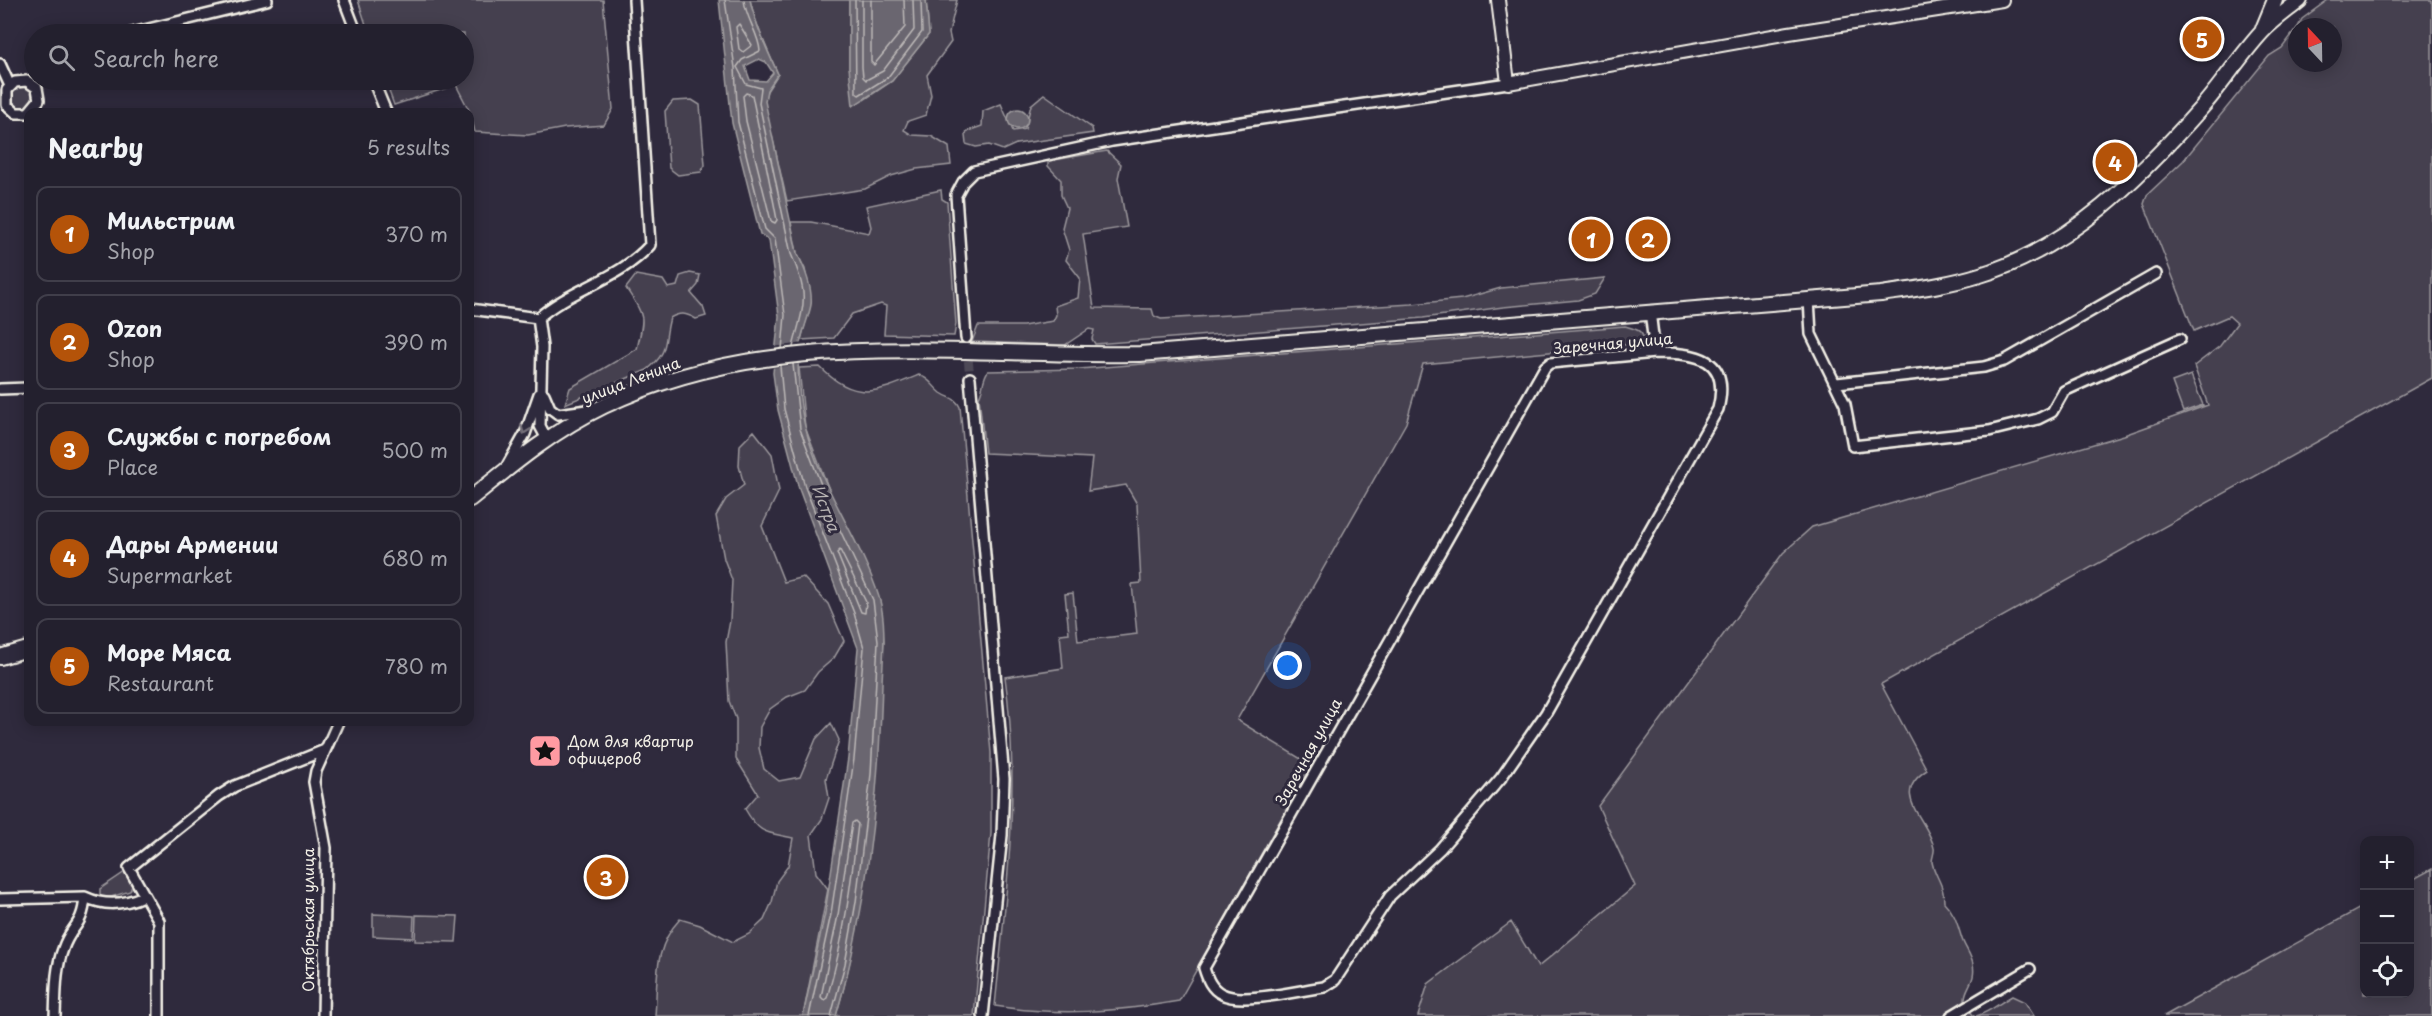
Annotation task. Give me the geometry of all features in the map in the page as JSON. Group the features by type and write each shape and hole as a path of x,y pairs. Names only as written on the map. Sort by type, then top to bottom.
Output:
{"main road":[{"path":"2263,31 2300,0"},
{"path":"2263,31 2274,3"},
{"name":"улица Ленина","path":"474,496 547,439 606,405 683,377 801,354 877,351 1061,355 1140,354 1881,294 1944,285 2014,263 2056,241 2131,181 2172,140 2263,31"},
{"path":"0,657 24,650"}],"street":[{"path":"169,24 267,0"},
{"path":"344,0 353,24"},
{"path":"474,310 538,318 554,304 621,271 650,245 634,0"},
{"path":"1498,0 1508,83"},
{"path":"966,338 956,195 963,182 974,171 1112,141 1508,83 1790,33 2002,0"},
{"path":"0,64 10,86"},
{"path":"24,80 10,86 3,106 16,113 24,113"},
{"path":"32,108 39,100 37,90"},
{"path":"378,90 384,108"},
{"path":"1837,383 1984,367 2004,361 2156,274"},
{"path":"1809,299 1814,342 1837,383 1845,404 1853,446 1989,431 2052,412 2064,391 2180,339"},
{"path":"1650,311 1655,353"},
{"path":"538,318 542,347 540,426 547,439"},
{"name":"Заречная улица","path":"1655,353 1688,353 1710,361 1719,376 1722,395 1718,409 1546,713 1501,778 1440,849 1390,896 1335,980 1324,987 1238,998 1221,994 1208,981 1204,968 1545,367 1550,363 1655,353"},
{"path":"970,378 1004,779 1002,835 983,1016"},
{"path":"542,386 550,408 558,414 606,405"},
{"path":"503,472 525,434 542,386"},
{"path":"0,389 24,388"},
{"name":"Октябрьская улица","path":"323,1016 326,848 314,790 316,771 336,726"},
{"path":"159,1016 161,929 156,915 143,896 129,868 219,796 236,786 325,750"},
{"path":"0,899 85,897 96,902 115,904 143,896"},
{"path":"54,1016 59,963 70,935 84,915 85,897"},
{"path":"1951,1016 2030,969"}],"shaded area":[{"path":"358,0 603,0 613,109 604,125 565,128 528,135 475,132 474,108 468,108 459,90 474,90 474,24 366,24"},
{"path":"750,0 849,0 849,67 864,100 892,81 929,34 926,0 957,0 949,33 951,42 927,75 931,95 926,115 908,121 904,130 912,135 931,136 949,147 951,165 916,169 891,176 865,189 787,201 764,101 767,91 778,74"},
{"path":"2328,0 2432,0 2432,378 1881,684 1927,770 1916,779 1911,789 1911,798 1914,808 1931,837 1934,850 1932,862 1943,890 1944,902 1954,915 1970,955 1974,973 1965,995 1965,1001 1974,1016 1418,1016 1428,984 1511,922 1538,967 1635,886 1598,806 1783,553 1812,527 2124,435 2208,405 2194,366 2220,346 2237,323 2229,316 2194,331 2144,204 2147,195 2183,161 2269,56 2282,48 2288,40 2288,72 2342,72 2342,18 2303,18"},
{"path":"22,86 24,90 30,90 30,105 22,108 14,105 11,97 14,89"},
{"path":"389,90 440,90 394,105"},
{"path":"1044,94 1092,128 1093,133 1016,144 1003,150 989,145 976,147 966,144 965,135 968,131 982,126 983,111 1001,104 1013,131 1025,129 1031,105"},
{"path":"692,100 700,105 705,165 701,172 678,175 669,168 665,111 673,101"},
{"path":"1107,151 1121,164 1118,178 1127,227 1083,234 1094,308 1152,309 1154,316 1161,319 1412,304 1462,299 1501,288 1605,278 1595,294 1578,300 1423,318 1095,344 1092,339 1094,330 1089,329 1065,345 972,342 978,326 1023,326 1053,321 1056,315 1055,306 1078,298 1080,278 1066,260 1069,250 1062,228 1067,208 1061,195 1061,180 1048,166 1048,161"},
{"path":"941,190 942,199 947,202 956,324 954,336 884,334 886,306 881,304 852,314 834,338 801,340 811,302 805,269 797,253 791,222 811,222 869,233 871,227 866,206"},
{"path":"690,273 700,275 698,285 691,293 703,307 706,316 696,319 680,314 670,318 663,352 647,370 565,404 570,388 637,349 642,317 626,288 636,275 663,280 668,288 677,286 680,276"},
{"path":"1625,326 1641,333 1644,343 1423,364 1406,423 1237,720 1311,765 1179,1001 1133,1008 1064,1012 995,1006 1012,801 1010,718 1005,677 1063,668 1060,634 1069,633 1065,594 1073,593 1078,641 1137,634 1132,584 1141,583 1137,504 1126,485 1088,491 1092,458 985,453 979,397 988,371 1079,369"},
{"path":"820,367 844,386 867,391 891,386 919,375 941,393 954,400 960,407 991,753 991,833 974,1016 836,1016 848,970 864,877 884,641 879,599 836,508 805,427 799,368"},
{"path":"2191,375 2203,405 2183,412 2172,382"},
{"path":"754,431 772,454 779,491 762,526 784,582 803,577 828,604 844,641 834,658 818,672 805,690 787,697 770,709 760,727 759,748 764,769 779,781 800,777 816,739 831,723 839,740 826,779 829,798 822,819 811,835 816,873 828,889 803,1016 655,1016 661,952 671,930 680,919 700,925 733,942 749,934 764,920 772,902 777,881 788,866 793,838 764,831 755,824 745,809 758,794 736,759 736,719 729,701 726,642 730,621 732,580 724,559 716,516 726,499 744,485 739,466 740,445"},
{"path":"2432,869 2432,1016 2164,1016 2360,908 2360,998 2414,998 2414,879"},
{"path":"125,872 133,883 130,891 108,898 100,896 100,889"},
{"path":"373,914 414,916 413,938 373,936"},
{"path":"416,915 458,916 456,942 415,941"},
{"path":"2012,996 2025,1002 2034,1016 1976,1016 1991,1010"}],"water":[{"name":"Истра","path":"719,0 750,0 759,29 778,74 767,90 765,101 797,253 811,292 811,305 799,349 799,388 803,417 820,470 871,575 883,618 884,640 875,809 864,893 847,976 836,1016 803,1016 825,913 848,758 858,648 799,489 778,410 773,373 779,316 769,240 760,234 732,123","holes":["759,59 766,62 773,73 766,81 750,80 745,66"]},
{"path":"849,0 926,0 929,34 892,81 853,106 849,67"},
{"path":"1018,109 1025,112 1028,119 1025,126 1018,129 1011,126 1008,119 1011,112"}],"pier":[{"path":"804,343 802,364 771,368 773,347"}],"tunnel":[{"path":"967,347 970,378"}],"place":[{"name":"Море Мяса","path":"2202,39"},
{"name":"Дары Армении","path":"2115,162"},
{"name":"Мильстрим","path":"1591,239"},
{"name":"Ozon","path":"1648,239"},
{"name":"Дом для квартир офицеров","path":"545,751"},
{"name":"Службы с погребом","path":"606,877"}]}
